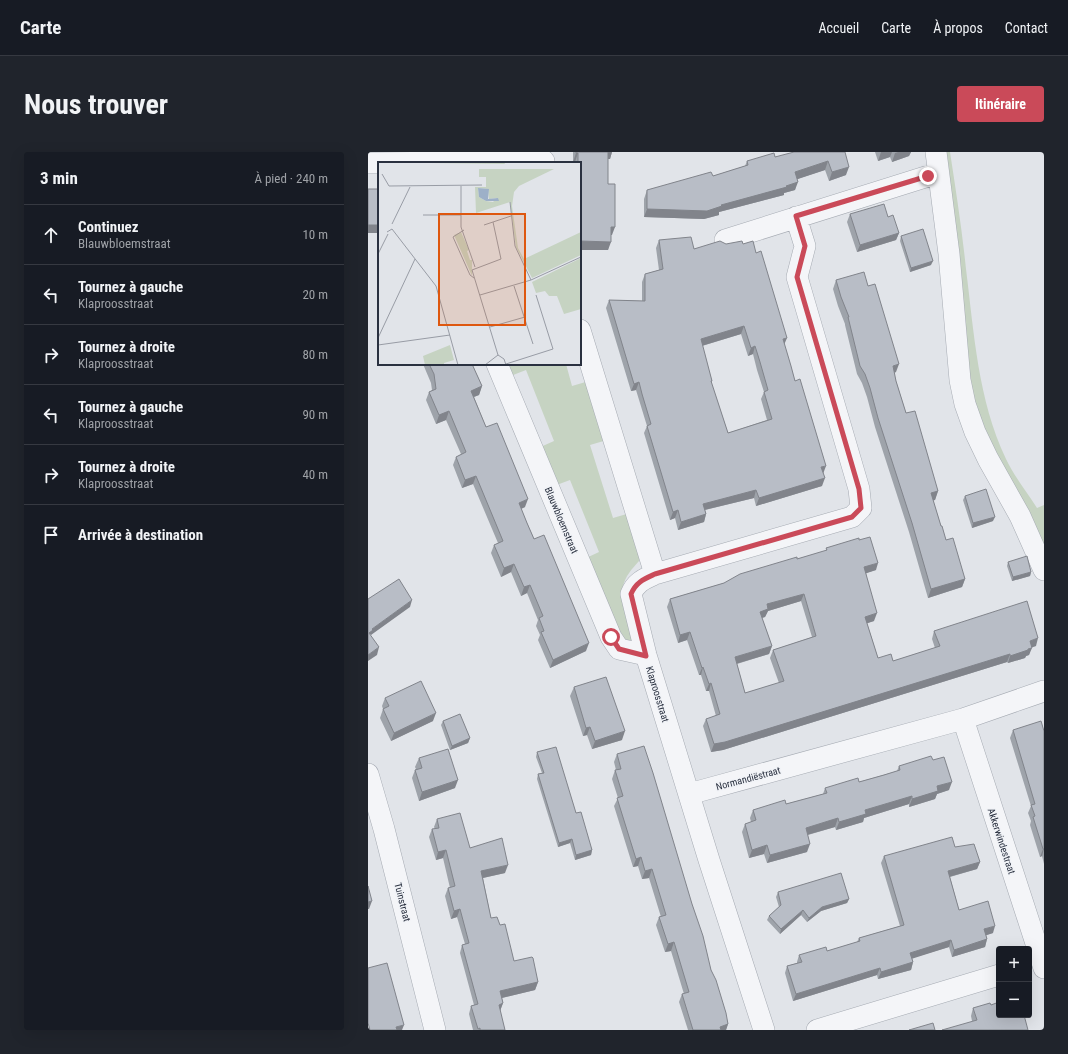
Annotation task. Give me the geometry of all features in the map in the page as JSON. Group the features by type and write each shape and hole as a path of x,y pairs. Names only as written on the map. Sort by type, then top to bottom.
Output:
{"street":[{"path":"936,152 949,254 960,380 965,404 975,432 988,459 1020,516 1044,570"},
{"path":"412,162 544,159"},
{"path":"368,163 378,163"},
{"path":"725,240 796,216 938,173"},
{"name":"Klaproosstraat","path":"689,794 646,656 631,594 634,586 642,580 655,574 852,517 861,508 859,489 797,277 805,246 796,216"},
{"path":"581,333 655,574"},
{"name":"Blauwbloemstraat","path":"497,365 611,637 619,649 646,656"},
{"name":"Normandiëstraat","path":"689,794 963,719 1044,692"},
{"name":"Akkerwindestraat","path":"963,719 1038,965"},
{"name":"Tuinstraat","path":"368,774 384,829 435,1030"},
{"path":"689,794 764,1030"},
{"path":"817,1030 996,976"}],"green space":[{"path":"942,152 950,152 961,225 978,366 983,390 997,437 1006,459 1037,508 1044,505 1044,552 999,464 969,388"},
{"path":"503,365 566,365 572,386 589,381 607,440 590,445 613,518 630,513 639,552 639,561 627,576 623,587 625,603 633,636 629,643 621,642 584,559 599,552 570,480 554,486 536,449 554,441 526,370 508,377"}],"building":[{"path":"608,152 608,184 615,184 615,227 611,227 611,242 581,241 581,162 578,162 578,153 576,153"},
{"path":"794,152 845,152 849,167 832,172 828,161 795,172 798,182 786,186 787,187 721,205 722,206 707,211 647,209 647,190 711,172 713,176 748,165 747,161 774,153 775,157"},
{"path":"368,189 378,189 378,225 368,225"},
{"path":"884,204 888,217 893,215 899,233 860,245 850,214"},
{"path":"923,229 933,261 911,268 901,236"},
{"path":"691,237 694,249 720,241 726,244 742,241 743,244 753,241 756,253 761,251 787,338 783,339 795,381 800,379 826,466 821,467 825,478 759,498 756,490 703,504 706,514 681,522 678,510 673,512 647,426 651,424 639,382 634,384 609,300 645,301 645,274 663,269 659,240","holes":["744,326 751,348 755,346 760,362 768,390 764,392 772,419 728,433 711,381 701,339"]},
{"path":"864,272 868,286 875,284 899,364 893,366 896,381 906,413 915,411 938,491 931,493 946,540 953,538 965,579 931,589 870,388 865,374 860,366 849,317 836,280"},
{"path":"430,365 472,365 482,386 471,391 486,427 497,423 528,499 519,503 527,523 534,539 544,535 589,643 553,660 541,632 544,631 539,618 543,616 530,585 524,587 514,564 504,568 494,545 503,541 476,476 465,480 456,457 466,452 449,411 439,415 429,392 436,389 434,374"},
{"path":"986,489 995,517 973,523 965,496"},
{"path":"870,537 878,563 864,567 877,613 865,617 878,658 891,654 893,661 940,646 934,631 1027,601 1038,638 1030,641 1032,648 1010,656 1010,654 725,742 714,744 706,719 720,714 711,683 709,684 703,667 702,668 690,632 680,635 670,599 724,583 740,574 797,557 797,559 827,550 826,548 859,538 859,540","holes":["804,594 816,636 773,650 784,681 745,693 735,657 772,646 760,612 768,609 767,604"]},
{"path":"1027,556 1031,572 1013,577 1008,562"},
{"path":"399,579 412,600 372,629 373,630 369,633 379,647 368,655 368,599"},
{"path":"606,677 625,731 595,741 590,727 586,728 574,687"},
{"path":"421,681 436,713 394,733 383,709 389,706 385,698"},
{"path":"460,714 470,738 452,746 443,721"},
{"path":"1041,721 1044,731 1044,849 1033,817 1035,816 1031,805 1035,804 1013,730"},
{"path":"644,746 703,936 711,970 716,980 726,1013 728,1024 720,1027 721,1030 693,1030 682,994 689,992 674,942 668,944 659,917 666,915 652,869 645,871 641,857 636,859 617,798 623,796 615,770 621,769 617,754"},
{"path":"556,747 576,813 581,812 592,850 576,855 572,839 559,843 538,774 544,773 537,752"},
{"path":"448,749 458,780 422,792 415,770 422,768 419,758"},
{"path":"931,756 933,760 944,757 952,782 937,786 938,791 912,799 912,796 865,810 866,814 839,822 838,818 806,828 810,844 770,855 767,845 752,850 745,824 756,820 753,810 785,800 786,804 827,793 825,788 858,778 859,782 884,775 900,770 899,766"},
{"path":"460,813 470,848 502,838 508,865 481,871 491,918 497,917 500,925 505,924 514,961 533,958 538,982 500,991 503,1003 499,1005 505,1030 478,1029 471,1006 478,1004 462,945 469,943 460,909 454,911 448,888 455,886 446,850 438,852 432,829 439,828 437,819"},
{"path":"952,837 955,847 974,844 980,862 948,871 959,910 988,901 995,926 984,929 987,939 954,950 951,940 910,953 913,962 881,972 880,968 796,994 787,966 802,962 799,955 826,947 827,951 860,941 859,938 904,925 884,856"},
{"path":"841,873 849,899 822,907 809,918 803,910 781,929 769,916 781,905 778,892"},
{"path":"368,886 372,901 368,902"},
{"path":"387,963 404,1025 396,1027 397,1030 370,1030 368,1023 368,968"},
{"path":"990,1003 991,1005 996,1003 996,1018 1025,1018 1028,1030 942,1030 977,1020 973,1008"},
{"path":"933,1023 935,1030 909,1030"}],"route":[{"path":"611,637 619,649 646,656 631,594 634,586 642,580 655,574 852,517 861,508 859,489 797,277 805,246 796,216 928,176"}]}
